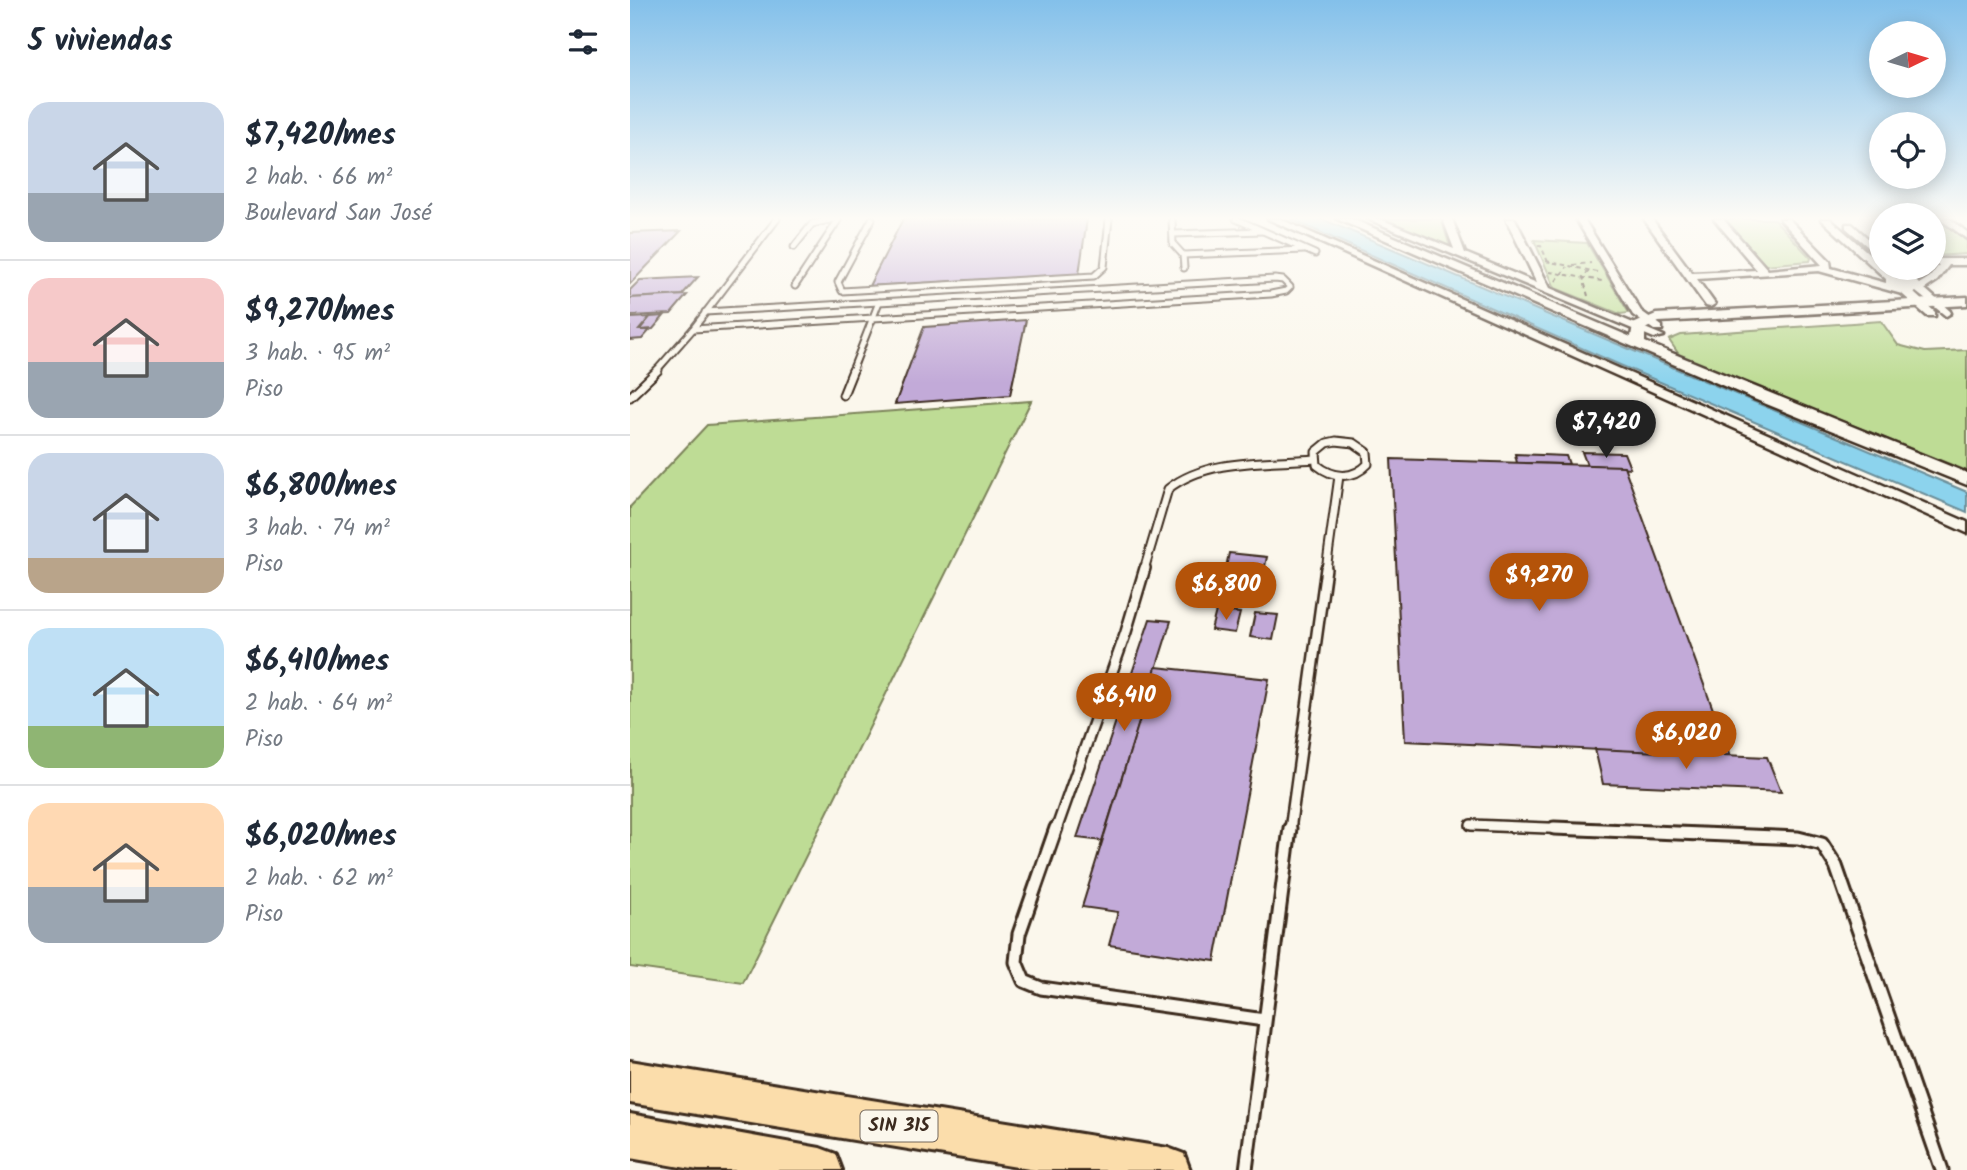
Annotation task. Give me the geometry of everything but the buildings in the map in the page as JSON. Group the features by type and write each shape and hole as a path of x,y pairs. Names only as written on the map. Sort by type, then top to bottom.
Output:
{"highway":[{"name":"SIN 315","path":"630,1082 1168,1170"},
{"path":"630,1136 820,1170"}],"street":[{"path":"1396,274 1967,528"},
{"path":"1483,274 1617,326 1642,324 1656,318 1919,297 1934,280"},
{"path":"1521,274 1542,280 1592,308 1638,343 1759,396 1967,479"},
{"path":"1539,274 1542,280"},
{"path":"1612,274 1642,324 1638,343"},
{"path":"1689,276 1750,274"},
{"path":"1850,274 1906,286"},
{"path":"1885,274 1894,282"},
{"path":"1689,276 1710,304"},
{"path":"1858,276 1906,286"},
{"path":"1902,280 1933,308 1946,313 1967,312"},
{"path":"1906,286 1913,280"},
{"path":"1642,324 1661,333 1933,308 1967,301"},
{"path":"1658,352 1661,333"}],"lane":[{"path":"630,397 649,380 693,329 735,274"},
{"path":"795,286 803,274"},
{"path":"843,274 838,287 842,291 860,292 1094,276 1097,274"},
{"path":"693,329 1271,294 1286,291 1290,287 1283,280 1275,279 705,312"},
{"path":"843,396 879,302"},
{"path":"1336,441 1362,446 1369,457 1365,469 1339,476 1322,470 1315,458 1320,447 1336,441"},
{"path":"1264,1020 1041,988 1024,981 1017,962 1019,934 1126,632 1168,489 1175,481 1200,471 1315,458"},
{"path":"1246,1170 1339,476"},
{"path":"1471,825 1798,838 1822,844 1836,866 1942,1170"}],"path":[{"path":"1542,280 1561,274"},
{"path":"1542,280 1557,281 1563,274"},
{"path":"1566,274 1616,280"},
{"path":"1583,277 1586,274"},
{"path":"1599,274 1616,280"},
{"path":"1583,277 1592,308"}],"green space":[{"path":"1549,274 1605,274 1629,313 1620,314 1555,288"},
{"path":"1881,321 1898,345 1925,352 1967,350 1967,471 1680,356 1669,340 1681,335"},
{"path":"1031,401 743,983 630,967 630,507 707,425"}],"water":[{"path":"1413,274 1451,274 1967,492 1967,512 1620,365"}]}
